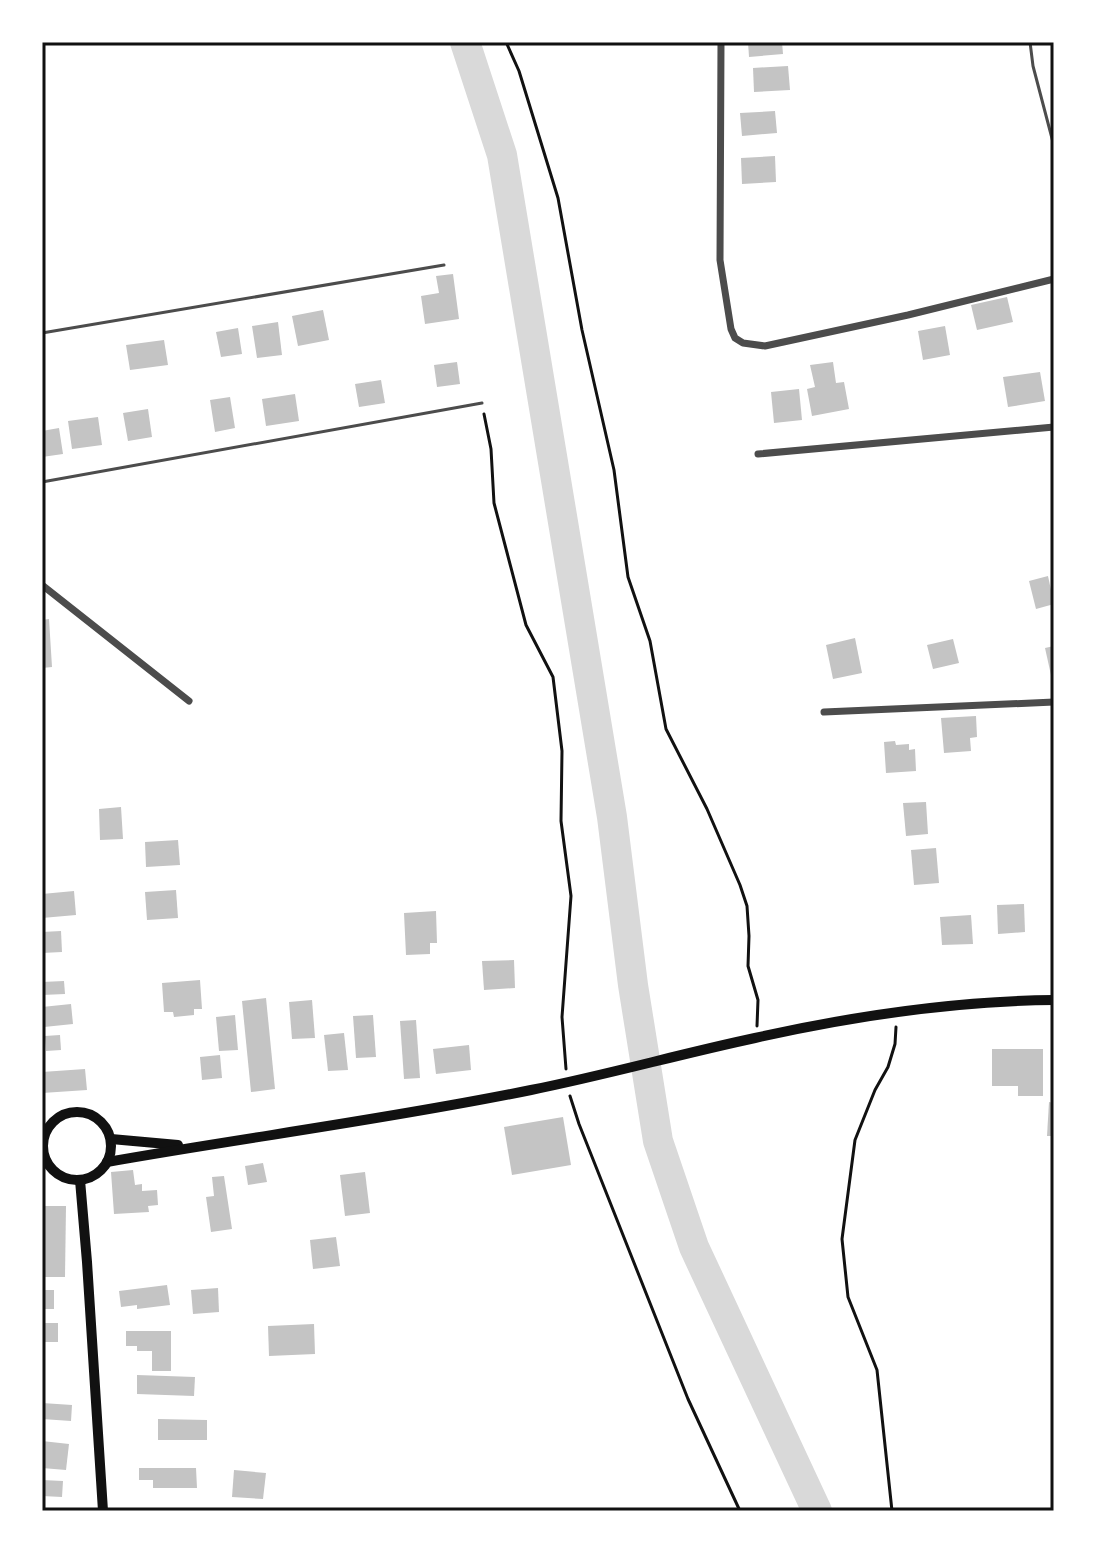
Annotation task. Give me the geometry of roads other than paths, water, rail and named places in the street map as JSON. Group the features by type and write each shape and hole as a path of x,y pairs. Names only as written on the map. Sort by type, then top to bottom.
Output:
{"main road":[{"path":"107,1162 422,1111 582,1079 757,1038 897,1011 1054,1000"},
{"path":"77,1112 99,1119 111,1139 110,1155 96,1175 80,1180 64,1178 46,1168 43,1140 48,1127 65,1114 77,1112"},
{"path":"111,1139 200,1146"},
{"path":"80,1180 103,1511"}],"street":[{"path":"721,42 720,260 735,338 743,343 765,346 1054,279"},
{"path":"758,454 1054,427"},
{"path":"42,585 189,701"},
{"path":"824,712 1054,702"}],"lane":[{"path":"1030,42 1033,66 1054,146"},
{"path":"42,333 444,265"},
{"path":"42,482 482,403"}],"waterway":[{"path":"465,42 502,155 612,817 633,985 658,1141 694,1247 817,1511"}]}
